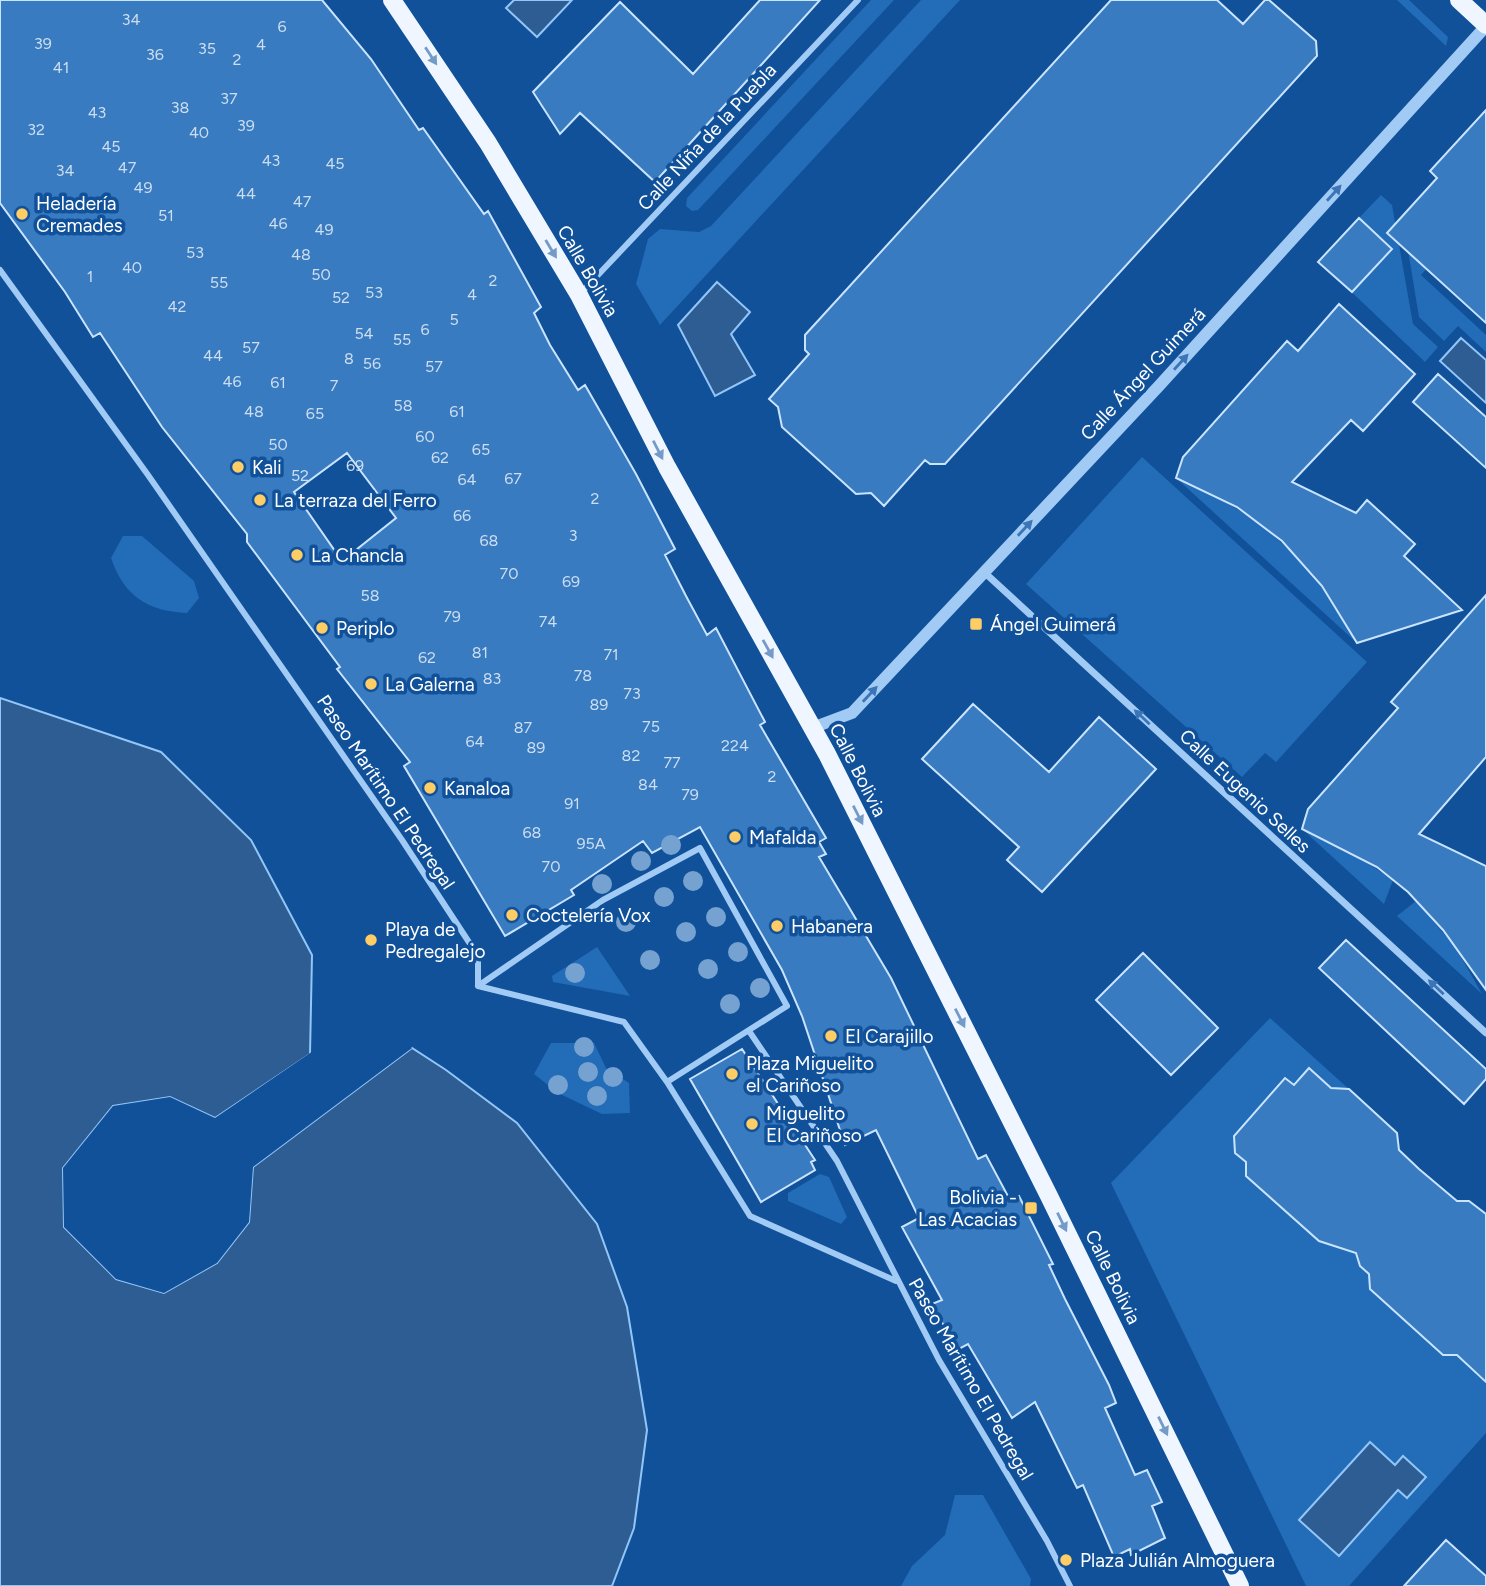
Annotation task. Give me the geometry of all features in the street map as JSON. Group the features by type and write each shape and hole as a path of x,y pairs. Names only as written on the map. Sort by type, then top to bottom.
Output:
{"main road":[{"name":"Calle Bolivia","path":"392,0 488,143 579,295 667,467 813,728 1049,1196 1240,1586"},
{"path":"1459,0 1486,26"}],"street":[{"name":"Calle Niña de la Puebla","path":"579,295 858,0"},
{"name":"Calle Ángel Guimerá","path":"813,728 852,713 1158,387 1486,26"},
{"name":"Paseo Marítimo El Pedregal","path":"0,270 141,465 402,839 478,956 478,986 624,1022 667,1082 750,1216 897,1281 1070,1586"},
{"name":"Calle Eugenio Selles","path":"984,571 1486,1033"},
{"path":"478,986 603,901 701,848 787,1006 667,1082"},
{"path":"749,1031 837,1161 897,1281"}],"shaded area":[{"path":"514,0 572,0 537,37 506,8"},
{"path":"871,0 894,0 698,210 692,211 686,206 687,198"},
{"path":"921,0 960,0 660,325 636,284 648,239 660,229 699,232 711,226"},
{"path":"1397,0 1409,0 1448,37 1446,46"},
{"path":"1381,195 1392,205 1413,324 1438,347 1425,362 1341,282 1351,272 1361,282 1392,249 1359,218"},
{"path":"1402,214 1443,251 1421,275 1486,335 1486,352 1458,326 1444,341 1419,317"},
{"path":"717,282 750,312 731,334 755,375 715,396 678,325"},
{"path":"1461,338 1486,360 1486,403 1440,361"},
{"path":"1142,457 1367,662 1276,762 1265,753 1242,777 1026,584"},
{"path":"1176,478 1233,506 1282,543 1323,589 1357,643"},
{"path":"123,536 142,536 194,581 199,598 187,613 149,605 130,592 111,558"},
{"path":"0,698 161,752 251,840 312,955 310,1054 215,1118 170,1097 113,1106 63,1168 64,1227 116,1279 164,1293 217,1263 249,1222 253,1167 412,1048 446,1070 517,1123 597,1224 627,1307 647,1430 634,1528 612,1586 0,1586"},
{"path":"1302,829 1348,850 1393,880 1384,904"},
{"path":"1416,901 1456,948 1482,994 1397,916"},
{"path":"597,947 630,996 553,982 552,976"},
{"path":"1270,1018 1350,1090 1340,1088 1336,1093 1309,1068 1294,1085 1285,1078 1233,1137 1239,1142 1237,1154 1343,1250 1350,1251 1354,1247 1359,1265 1373,1277 1373,1291 1440,1352 1446,1355 1453,1351 1486,1363 1486,1433 1349,1586 1306,1586 1111,1183","holes":["1370,1443 1395,1466 1398,1490 1338,1556 1300,1520"]},
{"path":"551,1043 594,1043 606,1068 629,1083 630,1113 602,1114 558,1093 534,1074"},
{"path":"820,1174 829,1177 847,1217 841,1224 788,1201 788,1193"},
{"path":"1370,1442 1395,1465 1403,1456 1426,1477 1407,1498 1398,1490 1339,1556 1299,1520"},
{"path":"955,1495 983,1495 1031,1579 1030,1586 901,1586 912,1566 945,1535"}],"pier":[{"path":"410,1046 412,1048 253,1167 249,1222 217,1263 164,1293 116,1279 64,1227 63,1168 113,1106 170,1097 215,1118 313,1051 312,1057 216,1122 170,1101 115,1109 67,1170 67,1225 118,1276 164,1290 215,1261 246,1221 250,1165"}],"building":[{"path":"0,0 322,0 371,59 419,130 423,128 484,214 488,211 541,307 534,313 550,345 578,390 585,385 636,474 675,549 665,555 707,635 716,628 765,722 760,725 826,838 819,842 826,854 819,857 891,978 978,1159 986,1155 1010,1200 1019,1196 1053,1264 1049,1265 1116,1403 1105,1408 1135,1475 1147,1470 1162,1502 1152,1506 1165,1538 1131,1555 1130,1549 1114,1557 1083,1485 1077,1488 1035,1402 1012,1418 968,1344 957,1350 932,1304 942,1300 902,1227 919,1218 876,1130 845,1145 802,1016 782,970 700,827 652,853 643,841 571,890 574,895 505,936 404,766 410,762 337,669 340,667 247,542 247,534 162,427 100,333 93,337 65,292 0,203","holes":["347,453 396,518 342,561 294,492"]},
{"path":"760,0 820,0 655,182 580,113 560,134 533,92 620,2 693,74"},
{"path":"1111,0 1217,0 1243,24 1265,0 1269,0 1316,41 1317,56 945,464 930,464 925,460 884,506 871,493 856,494 782,427 778,407 769,399 809,354 805,350 805,335"},
{"path":"1486,110 1486,323 1387,233 1437,178 1430,171"},
{"path":"1359,218 1392,249 1352,292 1318,262"},
{"path":"1339,304 1415,374 1363,431 1351,420 1292,482 1356,513 1367,500 1415,544 1404,556 1462,610 1357,643 1322,586 1282,541 1237,507 1176,478 1183,457 1287,341 1298,351"},
{"path":"1438,374 1486,417 1486,468 1413,402"},
{"path":"1486,595 1486,757 1419,834 1486,866 1486,990 1443,930 1408,892 1377,867 1302,829 1308,809 1398,708 1391,702"},
{"path":"973,704 1049,772 1099,717 1156,769 1042,892 1007,860 1019,847 922,759"},
{"path":"1346,940 1486,1069 1486,1079 1464,1104 1319,968"},
{"path":"1143,953 1218,1028 1171,1075 1096,1000"},
{"name":"Miguelito El Cariñoso","path":"742,1049 815,1160 811,1162 815,1170 761,1202 690,1079"},
{"path":"1309,1068 1331,1088 1349,1089 1397,1133 1399,1150 1419,1169 1457,1201 1469,1201 1486,1214 1486,1382 1457,1355 1443,1355 1370,1289 1369,1274 1360,1266 1356,1253 1319,1241 1246,1176 1246,1162 1235,1153 1234,1136 1285,1078 1294,1085"},
{"path":"1446,1540 1486,1576 1486,1586 1404,1586"}],"place":[{"name":"Heladería Cremades","path":"22,214"},
{"name":"Kali","path":"238,467"},
{"name":"La terraza del Ferro","path":"260,500"},
{"name":"La Chancla","path":"297,555"},
{"name":"Ángel Guimerá","path":"976,624"},
{"name":"Periplo","path":"322,628"},
{"name":"La Galerna","path":"371,684"},
{"name":"Kanaloa","path":"430,788"},
{"name":"Mafalda","path":"735,837"},
{"name":"Coctelería Vox","path":"512,915"},
{"name":"Habanera","path":"777,926"},
{"name":"Playa de Pedregalejo","path":"371,940"},
{"name":"El Carajillo","path":"831,1036"},
{"name":"Plaza Miguelito el Cariñoso","path":"732,1074"},
{"name":"Miguelito El Cariñoso","path":"752,1124"},
{"name":"Bolivia - Las Acacias","path":"1031,1208"},
{"name":"Plaza Julián Almoguera","path":"1066,1560"}]}
